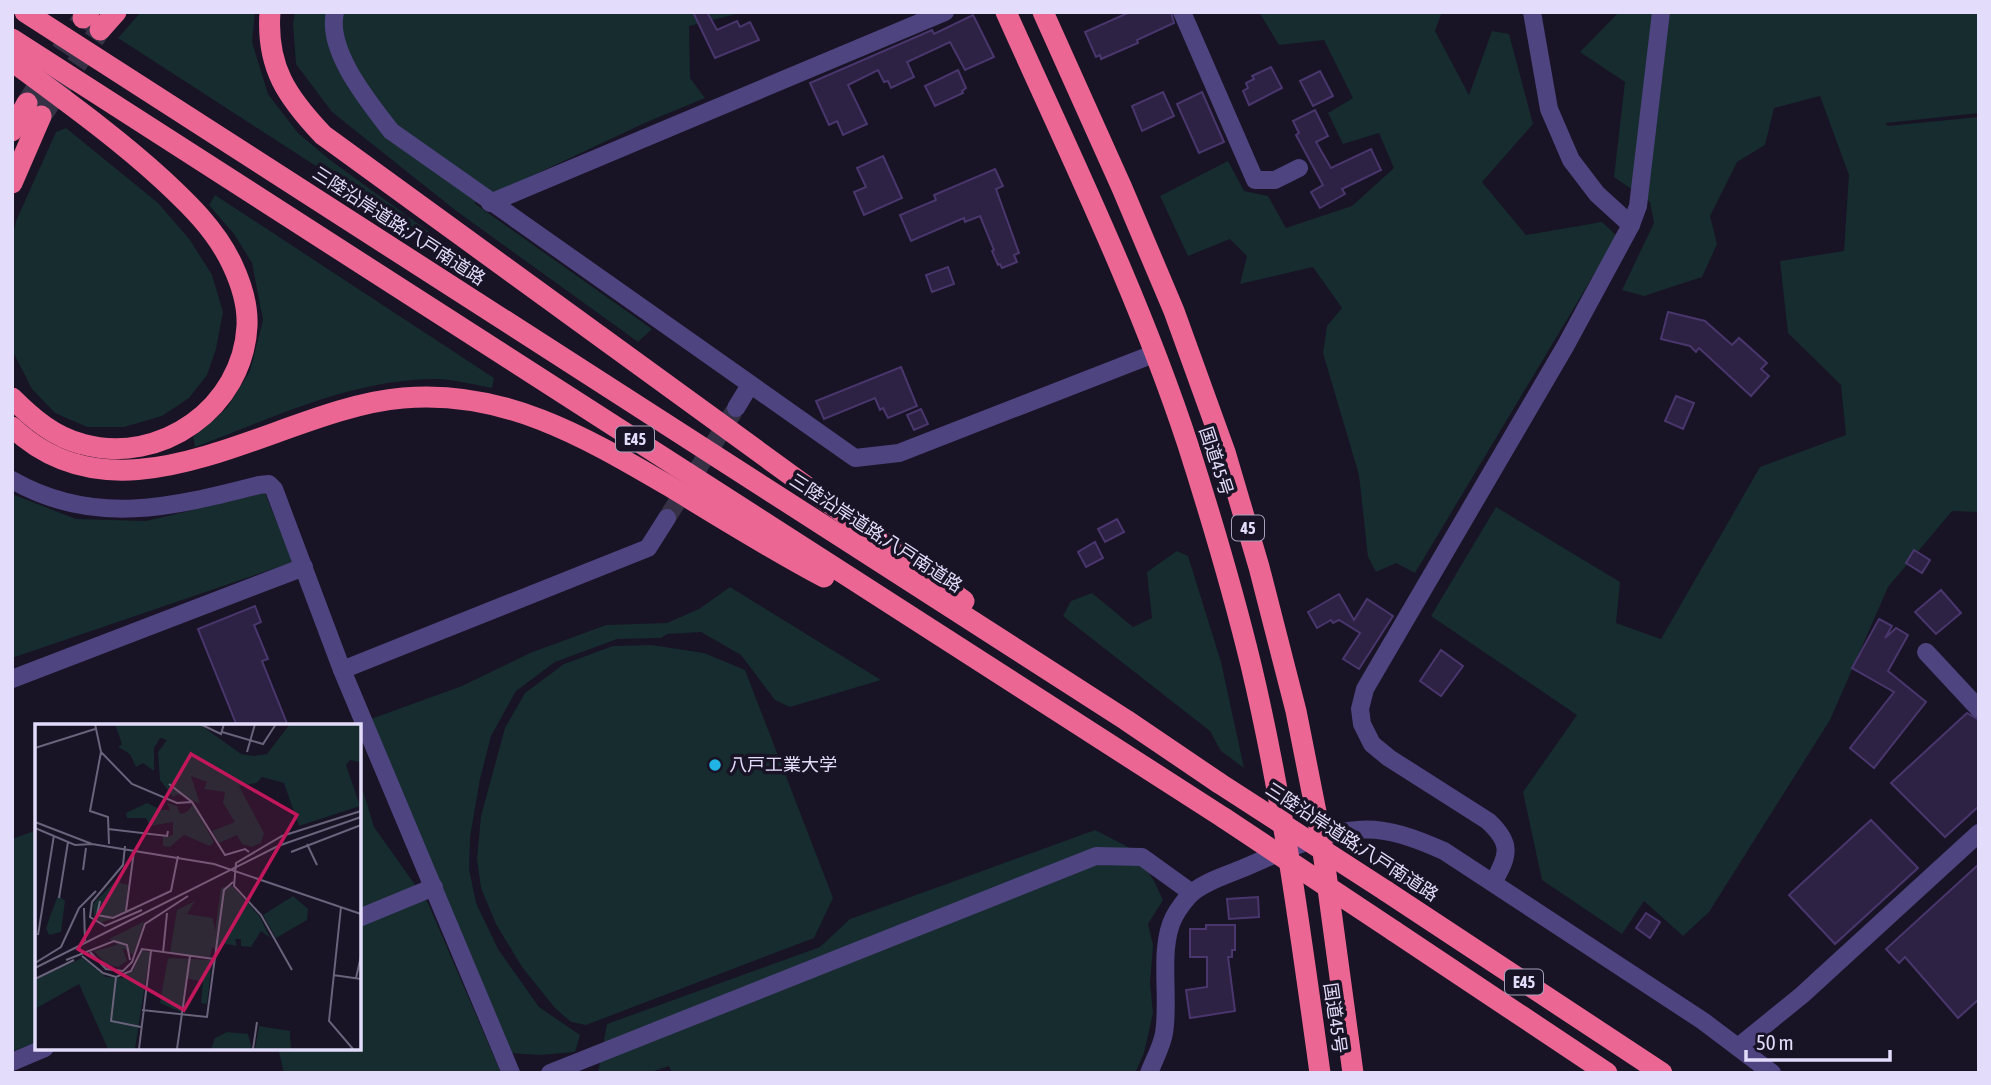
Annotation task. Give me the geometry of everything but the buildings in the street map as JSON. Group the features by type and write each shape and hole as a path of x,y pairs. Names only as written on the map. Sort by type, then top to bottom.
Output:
{"highway":[{"name":"三陸沿岸道路;八戸南道路","path":"25,12 1126,720 1662,1073"},
{"path":"91,20 116,12"},
{"path":"270,12 270,48 282,84 296,107 323,135 1126,720"},
{"name":"国道45号","path":"1006,12 1156,353 1217,540 1248,653 1288,849 1320,1073"},
{"name":"国道45号","path":"1043,12 1122,188 1168,299 1225,452 1259,567 1296,711 1321,837 1353,1073"},
{"name":"E45","path":"12,39 1224,818 1607,1073"},
{"path":"12,61 127,148 188,203 216,235 232,264 244,294 247,324 243,356 232,382 203,417 184,430 155,443 120,449 81,444 40,425 12,398"},
{"path":"12,131 34,110 12,183"},
{"path":"12,427 25,439 60,460 99,469 132,470 174,466 210,456 320,416 362,405 402,398 442,397 483,401 524,412 582,437 791,559 944,639"}],"street":[{"path":"335,12 333,20 339,51 363,95 391,131 855,458 899,453 1156,353"},
{"path":"490,203 945,12"},
{"path":"1182,12 1255,180 1276,180 1299,168"},
{"path":"1532,12 1549,109 1571,160 1597,194 1631,225"},
{"path":"1494,881 1506,852 1502,834 1488,821 1389,758 1372,744 1362,724 1360,709 1365,689 1566,345 1631,225 1638,206 1661,12"},
{"path":"736,408 750,385"},
{"path":"12,480 58,501 96,509 137,510 189,503 269,484 274,489 342,670 511,1073"},
{"path":"342,670 648,548 667,518"},
{"path":"12,678 304,566"},
{"path":"1926,652 1979,709"},
{"path":"1149,1073 1164,1035 1165,957 1173,918 1192,893 1288,849 1321,837 1356,830 1373,830 1415,838 1444,851 1494,881 1703,1021 1765,1070"},
{"path":"1738,1047 1802,995 1979,833"},
{"path":"550,1073 1096,856 1142,857 1192,893"},
{"path":"360,918 434,887"},
{"path":"12,1062 40,1050"}],"green space":[{"path":"141,12 255,12 252,42 268,94 298,133 330,160 460,254 454,259 118,38"},
{"path":"295,12 744,12 689,26 690,78 705,98 647,122 474,203 652,329 638,342 455,210 332,112 296,64 293,24"},
{"path":"1259,12 1442,12 1435,31 1469,95 1492,31 1509,34 1533,124 1482,182 1526,235 1602,222 1617,236 1415,573 1396,563 1376,572 1368,557 1359,475 1323,353 1327,326 1342,308 1313,267 1240,284 1247,256 1230,239 1188,256 1160,196 1228,161 1244,191 1268,196 1286,228 1352,206 1394,168 1379,133 1343,144 1328,113 1353,98 1324,40 1279,45"},
{"path":"1619,12 1979,12 1979,113 1886,123 1887,126 1979,117 1979,512 1952,511 1888,587 1830,720 1709,912 1683,936 1644,901 1622,934 1542,880 1523,792 1577,715 1431,616 1496,507 1620,582 1616,623 1661,639 1760,467 1846,435 1841,385 1788,333 1780,261 1844,251 1849,175 1820,96 1774,108 1765,145 1737,162 1710,216 1717,244 1702,277 1644,296 1622,290 1654,223 1650,202 1614,177 1625,82 1580,52"},
{"path":"66,128 158,203 190,240 212,275 223,312 216,349 207,375 189,398 162,416 124,427 87,427 55,413 32,389 12,350 12,239 16,221 56,132"},
{"path":"215,195 494,378 492,388 439,379 376,385 284,412 195,447 193,437 227,408 250,371 263,320 252,263 234,234 209,205"},
{"path":"265,493 293,562 12,658 12,494 76,519 146,521"},
{"path":"1177,551 1188,556 1221,662 1244,768 1221,751 1210,731 1063,616 1071,601 1092,593 1133,627 1152,618 1147,572"},
{"path":"730,587 881,680 790,707 775,700 741,655 701,632 667,634 661,638 617,639 555,662 516,691 491,736 470,837 469,869 476,903 498,949 539,1007 580,1035 575,1052 540,1055 510,1053 368,720 462,686 530,653 606,625 667,623 699,609"},
{"path":"651,645 704,653 745,670 833,898 814,938 586,1025 571,1022 555,1008 522,967 496,924 481,888 477,859 481,816 505,728 525,693 564,664 613,646"},
{"path":"360,781 374,827 428,903 501,1073 284,1073 278,1050 360,1050"},
{"path":"1095,830 1134,850 1163,900 1148,924 1153,945 1150,983 1153,1013 1144,1053 1135,1073 672,1073 669,1066 648,1073 598,1073 607,1024 820,947 850,919"},
{"path":"35,831 35,1043 12,1052 12,839"}],"tunnel":[{"path":"27,103 83,18"},
{"path":"41,116 100,30"},
{"path":"667,518 736,408"}],"place":[{"name":"八戸工業大学","path":"715,765"}]}
